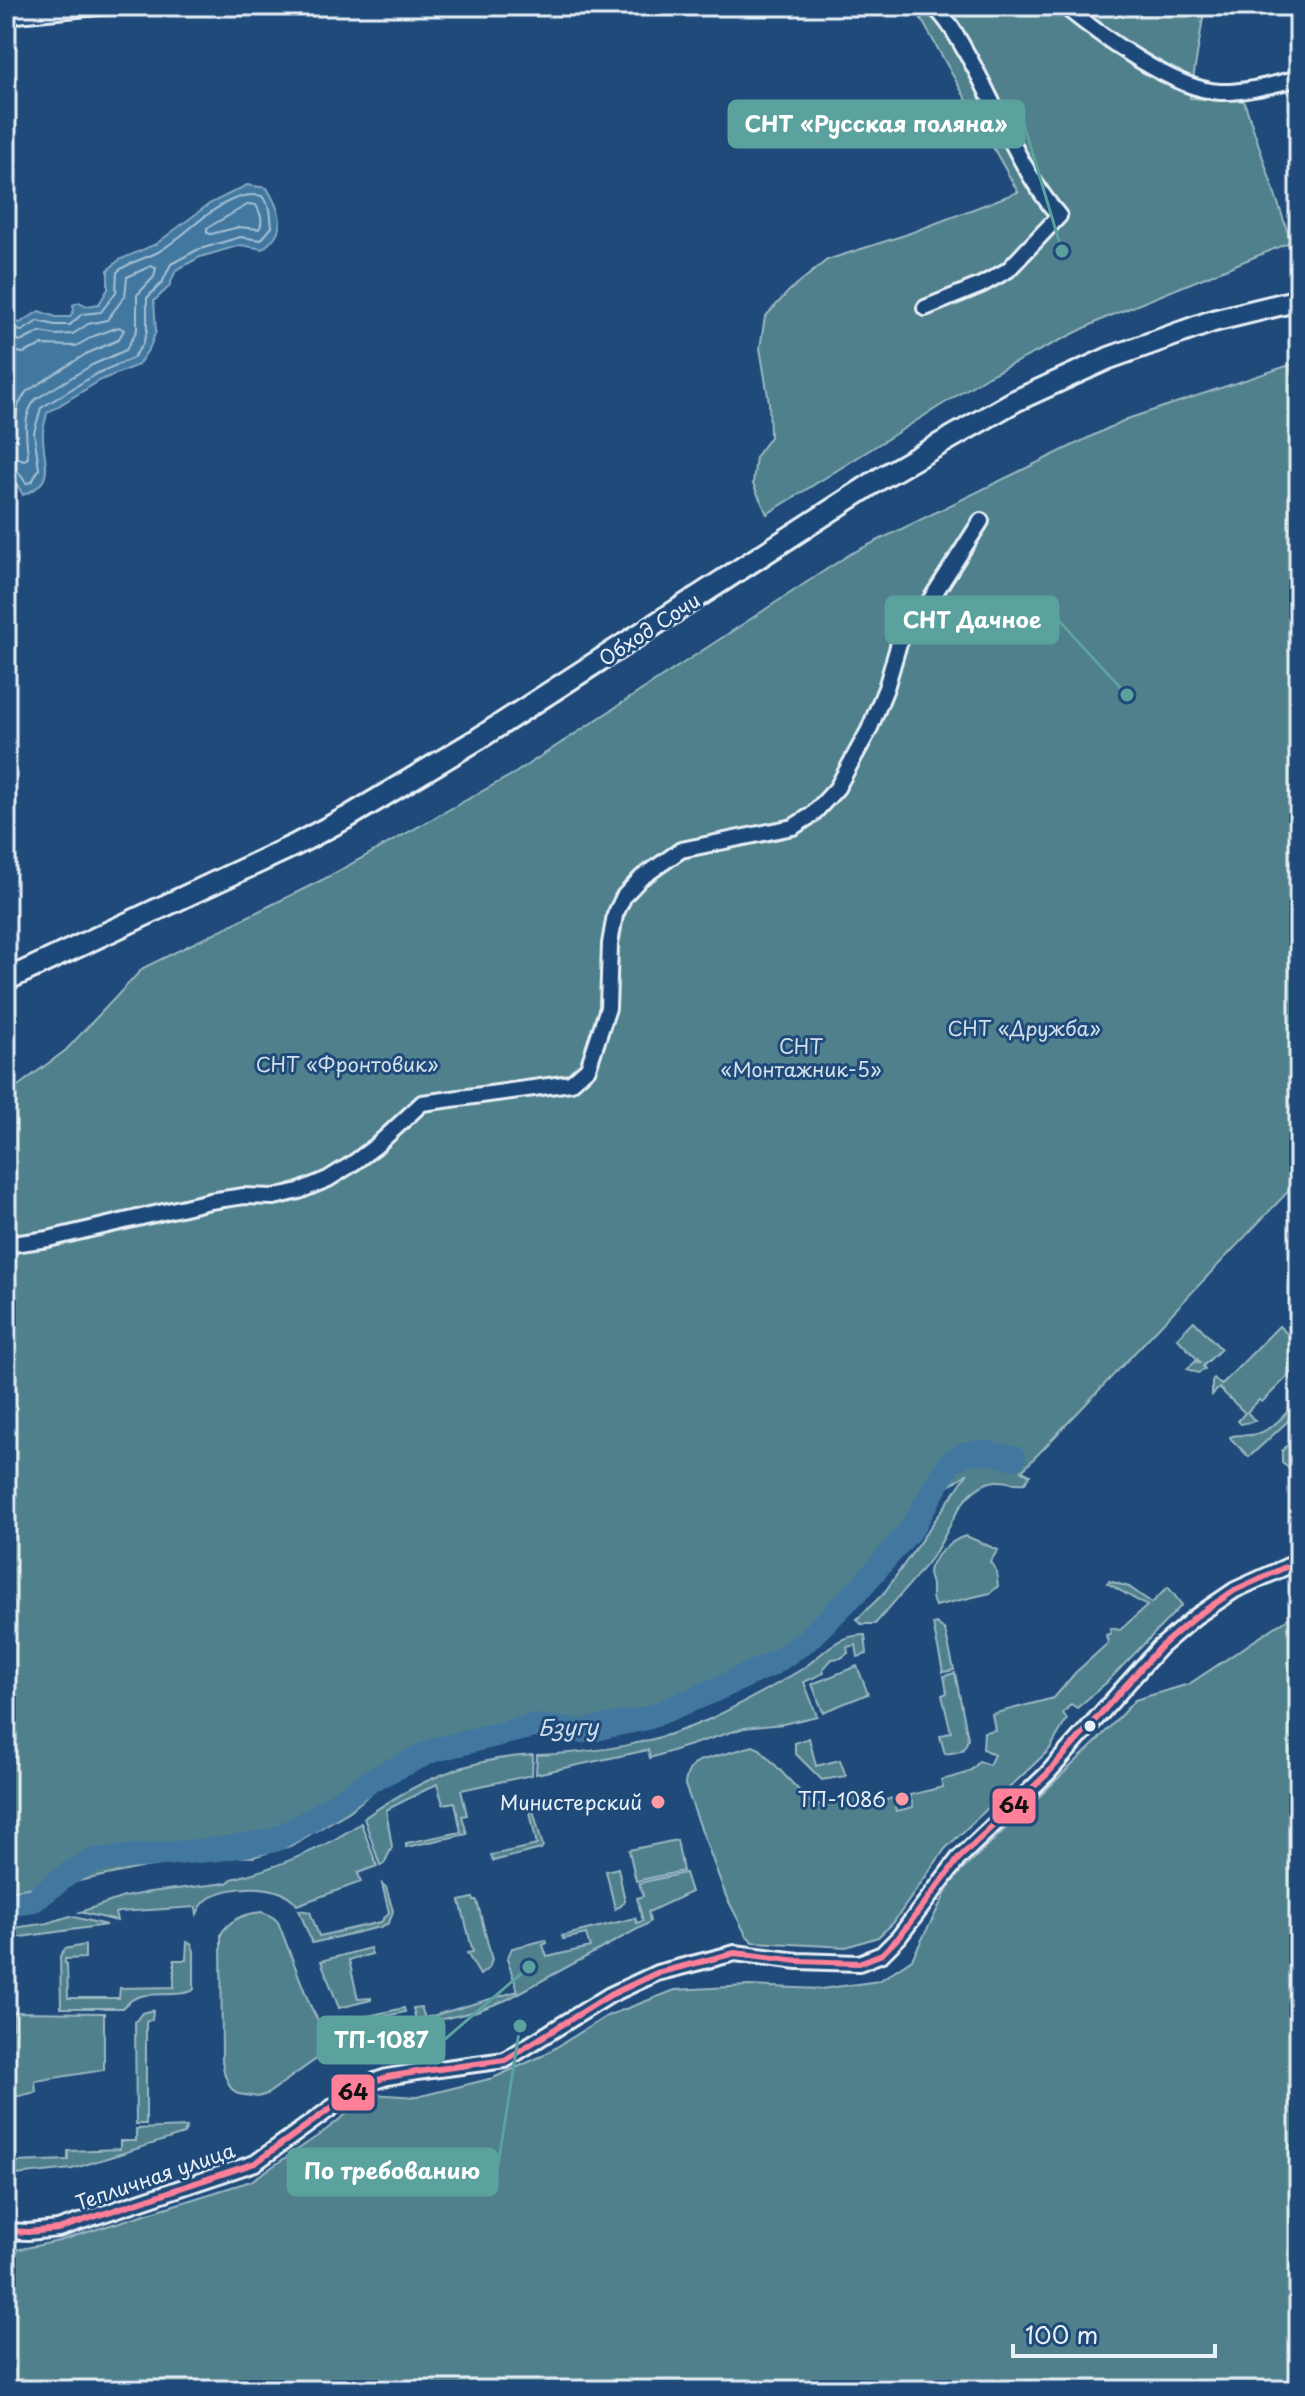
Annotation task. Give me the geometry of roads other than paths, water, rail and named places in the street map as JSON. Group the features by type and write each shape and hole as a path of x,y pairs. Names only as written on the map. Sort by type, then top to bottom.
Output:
{"highway":[{"name":"Обход Сочи","path":"6,980 295,845 410,781 881,478 1015,401 1109,358 1213,321 1299,300"}],"street":[{"path":"6,16 108,6"},
{"path":"925,308 1008,270 1059,216 1030,179 961,44 942,14 933,6"},
{"path":"1064,6 1094,30 1189,86 1221,92 1299,78"},
{"path":"6,1245 48,1239 188,1205 244,1196 274,1197 299,1191 328,1179 352,1164 422,1103 571,1083 582,1075 593,1056 608,1008 610,944 615,915 624,896 641,878 681,850 793,827 812,815 837,788 869,730 899,643 981,521"},
{"name":"Тепличная улица","path":"6,2231 58,2229 236,2170 275,2150 363,2085 402,2074 505,2060 610,1995 657,1973 735,1953 798,1961 859,1963 882,1954 899,1937 959,1858 1047,1774 1159,1648 1195,1617 1235,1590 1299,1561"}],"water":[{"path":"247,185 267,188 279,214 276,235 262,249 241,245 200,257 176,270 169,287 154,301 156,331 138,365 101,380 47,413 43,433 45,477 34,490 23,495 6,465 6,318 20,323 39,311 56,317 70,317 73,305 79,302 87,306 99,304 108,289 108,270 119,260 156,244 209,204"}],"waterway":[{"name":"Бзугу","path":"6,1905 34,1900 68,1874 94,1860 220,1849 275,1840 371,1780 434,1750 533,1726 583,1731 647,1718 706,1694 774,1663 807,1640 860,1588 912,1528 950,1462 967,1453 983,1452 1014,1458"}],"place":[{"name":"СНТ «Русская поляна»","path":"1062,251"},
{"name":"СНТ Дачное","path":"1127,695"},
{"name":"ТП-1086","path":"902,1799"},
{"name":"Министерский","path":"658,1802"},
{"name":"ТП-1087","path":"529,1967"},
{"name":"По требованию","path":"520,2026"}],"park label":[{"name":"СНТ «Дружба»","path":"1024,1028"},
{"name":"СНТ «Монтажник-5»","path":"801,1058"},
{"name":"СНТ «Фронтовик»","path":"347,1064"}]}
